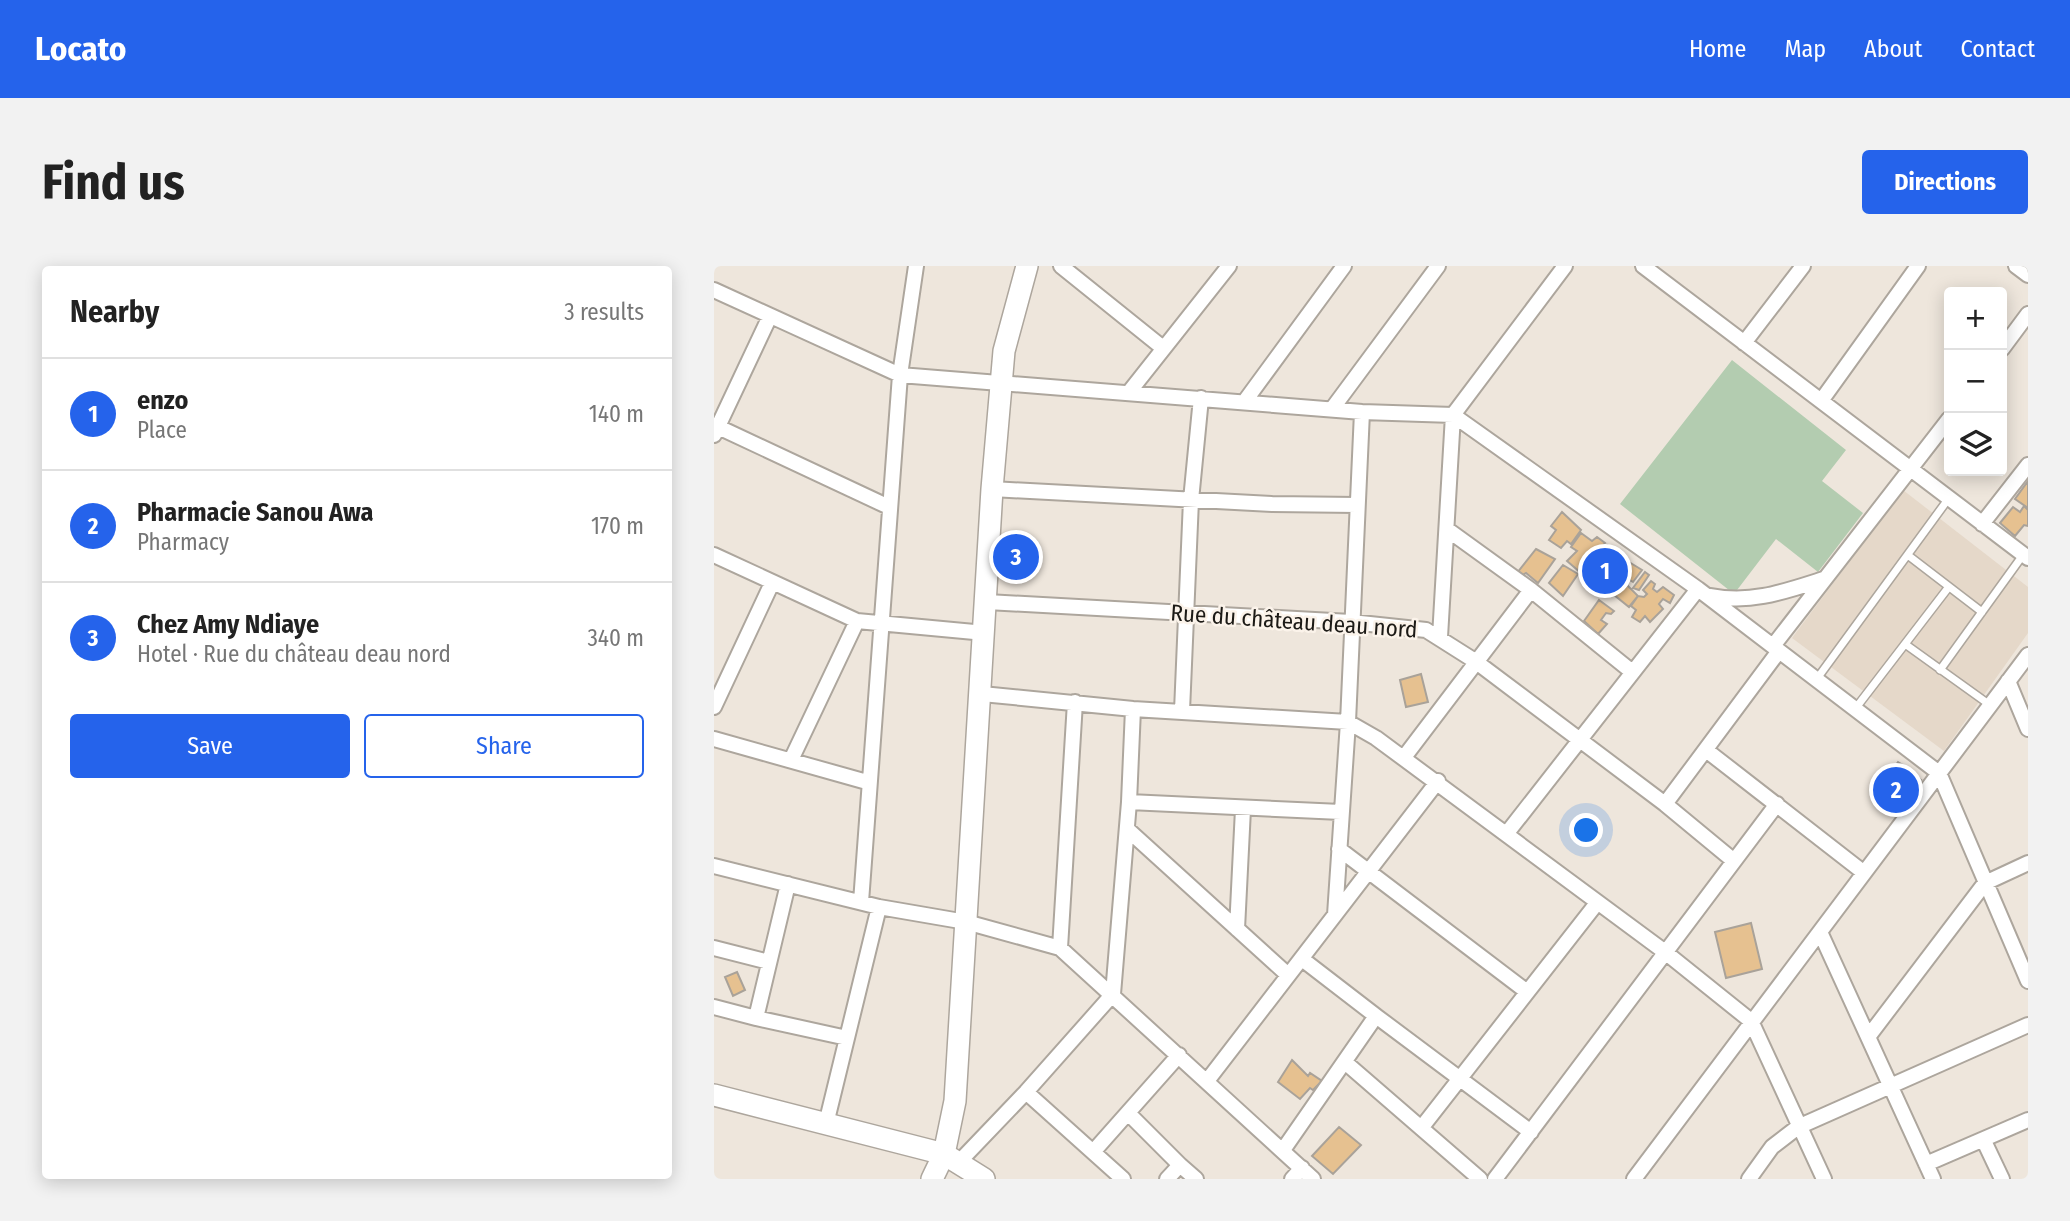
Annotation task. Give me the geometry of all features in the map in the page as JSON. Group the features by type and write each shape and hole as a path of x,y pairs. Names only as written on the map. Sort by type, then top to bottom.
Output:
{"main road":[{"path":"932,1179 952,1158 982,694 992,489 1004,351 1027,266"},
{"path":"714,1095 952,1158 984,1179"}],"street":[{"path":"861,902 867,782 900,375 916,266"},
{"path":"1061,266 1163,348"},
{"path":"1245,401 1344,266"},
{"path":"1332,409 1438,266"},
{"path":"1440,637 1453,415 1565,266"},
{"path":"1643,266 2026,557"},
{"path":"1821,401 1918,266"},
{"path":"2016,266 2028,275"},
{"path":"1130,391 1226,267"},
{"path":"1745,343 1798,268"},
{"path":"714,290 900,375 1002,385 1130,391 1362,412 1453,415 1702,592 1939,774 2028,981"},
{"path":"2007,342 2028,314"},
{"path":"770,316 715,429 889,507"},
{"path":"1182,711 1191,500 1201,398"},
{"path":"1335,915 1348,722 1362,412"},
{"path":"1665,804 1826,579 1944,426"},
{"path":"1982,524 2028,465"},
{"path":"992,489 1191,500 1357,505"},
{"path":"1448,530 1531,590 1631,671"},
{"path":"714,555 857,621 985,633"},
{"path":"1702,592 1745,600 1778,594 1826,579"},
{"path":"714,707 772,583"},
{"path":"1405,757 1531,590"},
{"path":"1507,833 1631,671 1702,592"},
{"name":"Rue du château deau nord","path":"987,602 1351,622 1407,627 1440,637 1665,804 1734,861"},
{"path":"791,760 857,621"},
{"path":"1634,1179 2028,655"},
{"path":"2008,681 2028,729"},
{"path":"982,694 1133,709 1348,722 1438,781 1597,903 1665,951 1751,1021 1797,1127 1824,1179"},
{"path":"1060,948 1075,702"},
{"path":"952,1158 1026,1092 1113,994 1129,802 1133,709"},
{"path":"714,739 867,782"},
{"path":"1706,750 1863,872"},
{"path":"1207,1081 1438,781"},
{"path":"1129,802 1340,813"},
{"path":"1495,1179 1777,804"},
{"path":"1237,929 1244,809"},
{"path":"1127,829 1288,975"},
{"path":"1339,849 1527,991"},
{"path":"1868,1037 1985,883 2028,863"},
{"path":"714,866 879,907 967,922 1060,948 1283,1150 1297,1173 1313,1179"},
{"path":"756,1018 788,884"},
{"path":"1422,1127 1597,903"},
{"path":"827,1124 879,907"},
{"path":"1820,932 1933,1179"},
{"path":"714,948 769,962"},
{"path":"1302,958 1531,1132"},
{"path":"714,1007 847,1038"},
{"path":"1283,1150 1346,1063 1376,1016"},
{"path":"1749,1179 1772,1147 1797,1127 2028,1025"},
{"path":"1093,1152 1179,1055"},
{"path":"1346,1063 1480,1179"},
{"path":"1026,1092 1123,1179"},
{"path":"1128,1114 1196,1179"},
{"path":"1926,1164 2028,1120"},
{"path":"1984,1141 2002,1179"},
{"path":"1167,1179 1181,1165"}],"lane":[{"path":"1816,680 1949,498"},
{"path":"1909,556 1982,612"},
{"path":"1940,670 2026,557"},
{"path":"1855,709 1948,588"},
{"path":"1905,644 1990,705"}],"shaded area":[{"path":"1903,490 2028,587 2028,633 1944,751 1792,638"}],"green space":[{"path":"1732,360 1846,450 1822,481 1863,513 1818,572 1776,539 1734,594 1620,504"}],"building":[{"path":"2028,481 2028,508 2015,499"},
{"path":"2024,506 2028,510 2028,526 2024,525 2015,536 2000,523 2013,507 2020,512"},
{"path":"1562,512 1581,530 1571,544 1567,541 1561,548 1549,540 1556,530 1551,526"},
{"path":"1581,533 1592,541 1597,537 1605,543 1594,558 1591,555 1587,559 1591,562 1581,573 1567,561 1577,551 1571,547"},
{"path":"1607,545 1628,562 1603,593 1597,589 1599,585 1595,580 1590,585 1583,579"},
{"path":"1536,549 1555,559 1538,583 1526,573 1521,576 1517,573"},
{"path":"1629,562 1642,570 1633,582 1620,574"},
{"path":"1563,565 1578,574 1563,596 1549,583"},
{"path":"1645,572 1649,575 1639,590 1633,588"},
{"path":"1619,577 1638,596 1629,607 1608,590"},
{"path":"1651,581 1657,592 1663,587 1674,595 1670,603 1663,599 1659,604 1663,609 1650,622 1645,616 1640,622 1632,617 1636,610 1631,606 1638,596 1644,597 1647,594 1643,590"},
{"path":"1599,600 1614,611 1611,614 1606,613 1601,620 1607,624 1598,634 1584,621"},
{"path":"1421,674 1428,702 1406,707 1400,680"},
{"path":"1898,762 1909,769 1904,776 1908,778 1911,773 1921,780 1897,814 1873,796 1884,781 1887,784 1891,780 1887,778"},
{"path":"1751,923 1762,969 1726,978 1715,932"},
{"path":"737,972 745,990 733,996 725,977"},
{"path":"1292,1060 1308,1076 1310,1073 1322,1081 1313,1090 1310,1088 1300,1099 1278,1082"},
{"path":"1339,1127 1361,1145 1333,1174 1312,1156"}],"place":[{"name":"Chez Amy Ndiaye","path":"1016,557"},
{"name":"enzo","path":"1605,571"},
{"name":"Pharmacie Sanou Awa","path":"1896,790"}]}
